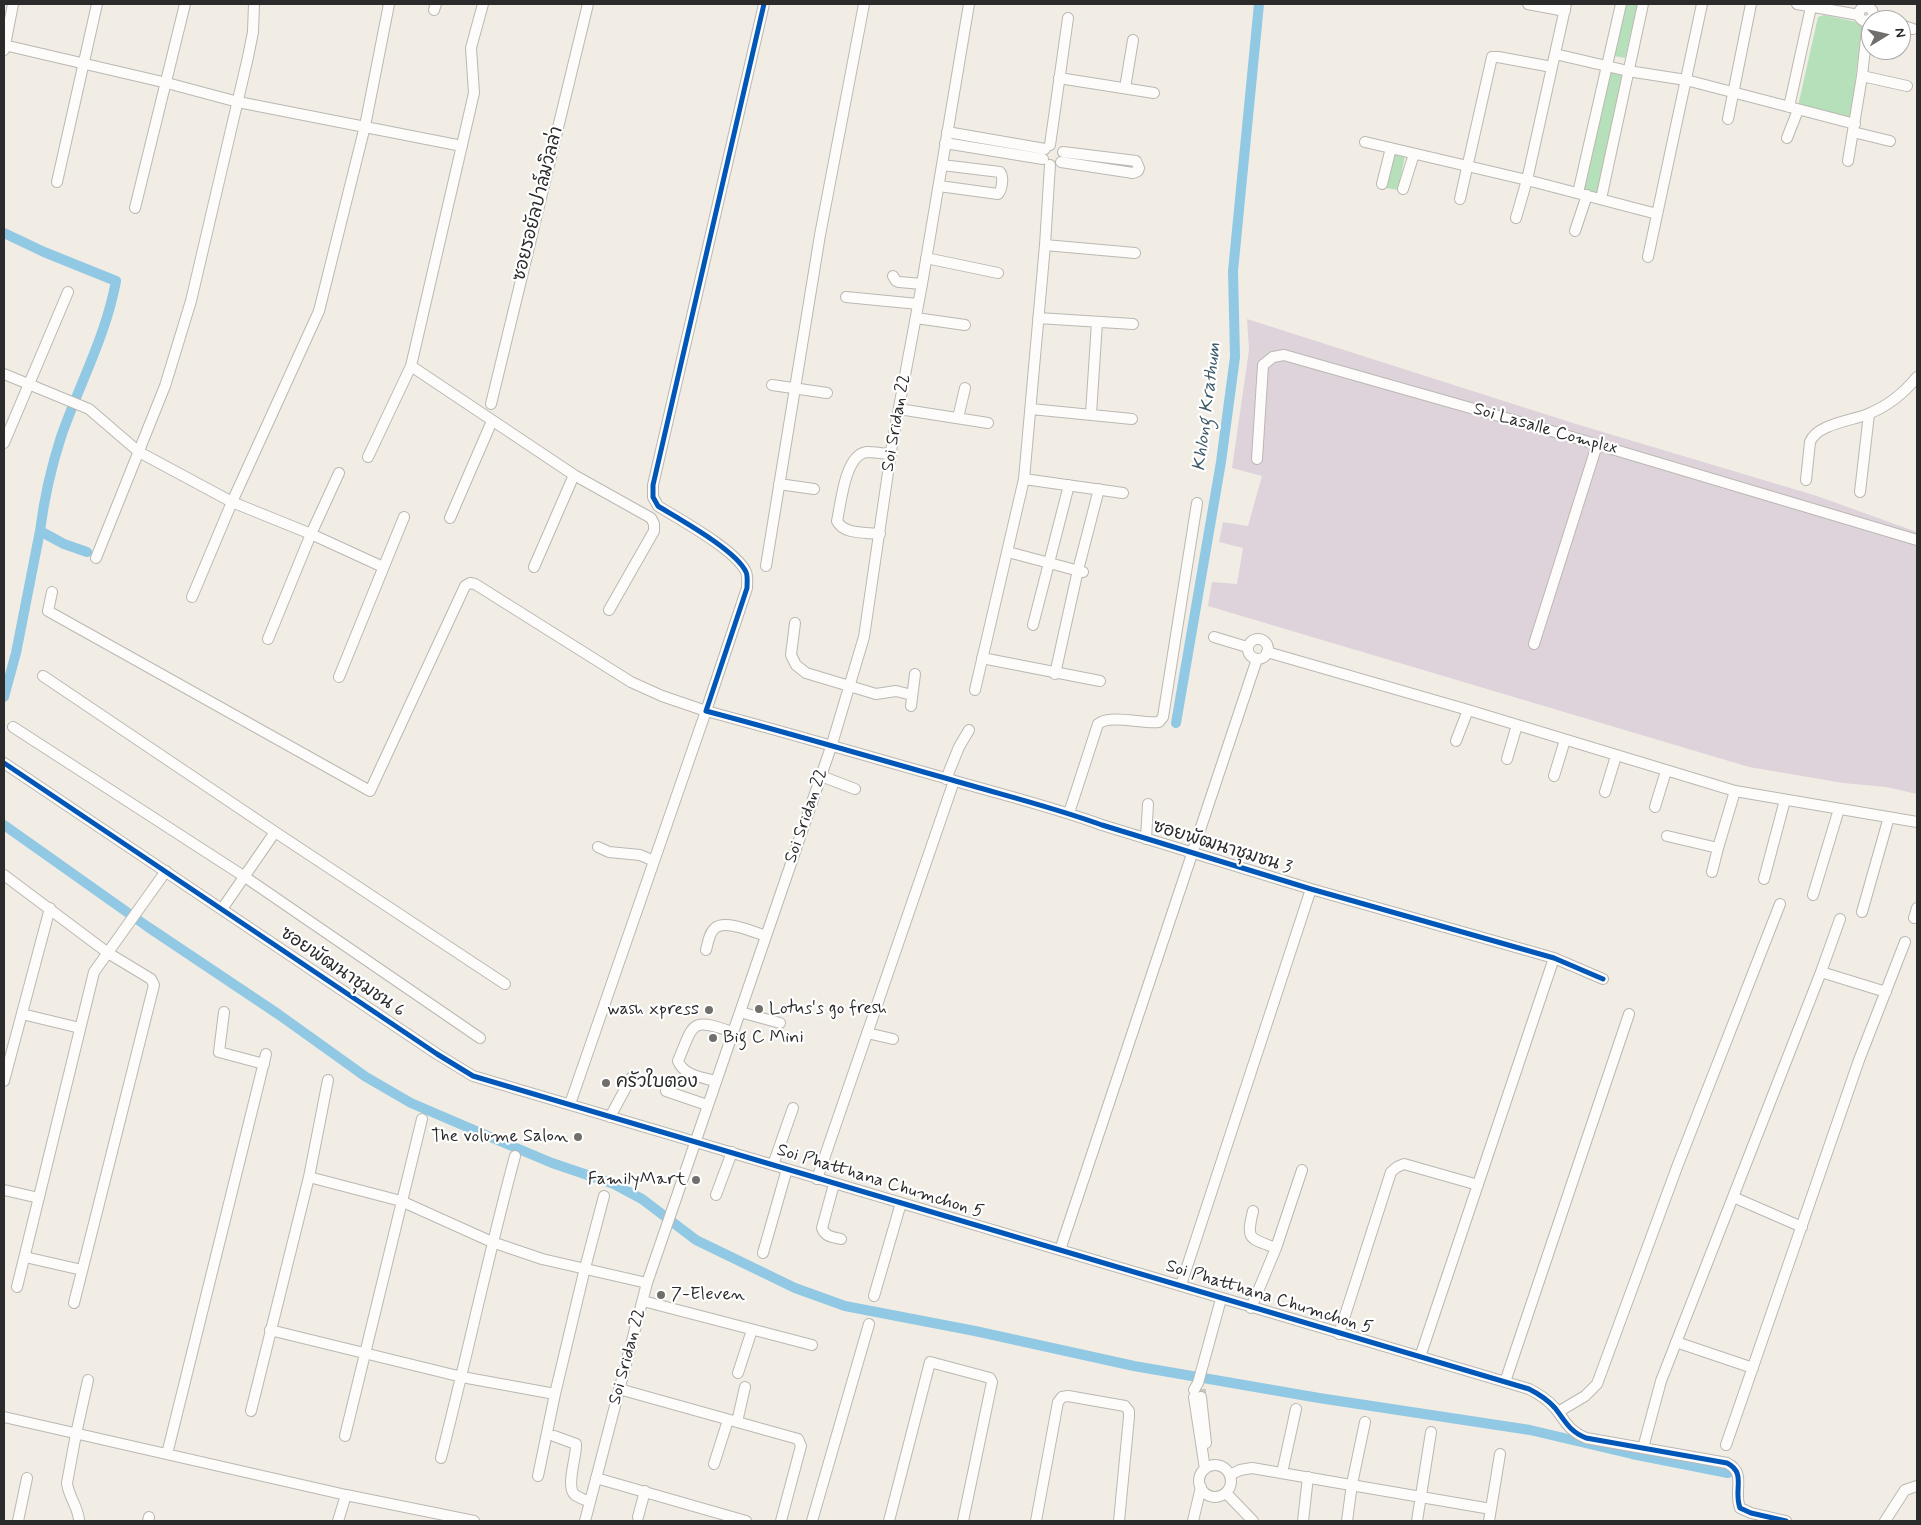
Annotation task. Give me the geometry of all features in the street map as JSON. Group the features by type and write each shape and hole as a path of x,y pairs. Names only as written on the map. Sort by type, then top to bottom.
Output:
{"street":[{"path":"13,4 4,47 83,63 238,102 462,146"},
{"path":"57,182 97,4"},
{"path":"135,208 185,4"},
{"path":"96,558 165,386 192,301 253,32 254,4"},
{"path":"192,598 232,502 319,311 365,126 390,4"},
{"path":"368,457 411,366 474,93 471,46 483,4"},
{"name":"ซอยรอยัลปาล์มวิลล่า","path":"491,404 588,4"},
{"path":"570,1104 747,588 746,573 739,562 713,541 658,506 653,497 653,485 764,4"},
{"path":"766,566 820,235 864,4"},
{"name":"Soi Sridan 22","path":"585,1521 647,1283 832,744 864,637 891,454 922,284 968,4"},
{"path":"1516,218 1527,180 1565,7 1528,4"},
{"path":"1575,231 1621,4"},
{"path":"1601,199 1643,4"},
{"path":"1648,257 1702,4"},
{"path":"1728,118 1751,4"},
{"path":"1797,4 1861,11"},
{"path":"1787,138 1811,7"},
{"path":"975,690 1024,479 1045,245 1047,154 1068,18"},
{"path":"1125,88 1133,40"},
{"path":"1555,54 1628,71 1686,80 1733,92 1793,108 1890,141"},
{"path":"1460,200 1492,57 1552,67"},
{"path":"1848,161 1864,60"},
{"path":"1862,76 1907,86"},
{"path":"1059,78 1154,93"},
{"path":"947,132 1047,154 1054,166 1062,157"},
{"path":"1365,142 1527,180 1657,214"},
{"path":"946,143 1047,154 1057,145 1062,157"},
{"path":"1382,184 1391,148"},
{"path":"1403,190 1414,154"},
{"path":"1062,157 1136,161 1139,168 1138,171 1133,173 1062,157"},
{"path":"938,186 998,194 1003,176 1000,172 942,165"},
{"path":"1045,245 1135,253"},
{"path":"926,258 998,273"},
{"path":"893,276 899,282 922,284"},
{"path":"4,443 68,292"},
{"path":"846,296 918,304"},
{"path":"916,318 965,325"},
{"path":"1038,318 1133,324"},
{"path":"1091,414 1098,322"},
{"name":"Soi Lasalle Complex","path":"1257,459 1263,365 1272,357 1284,355 1917,540"},
{"path":"411,366 574,475 651,518 654,530 609,610"},
{"path":"4,374 89,409 139,452 232,502 311,534 383,567"},
{"path":"1806,480 1812,436 1824,428 1869,414 1900,395 1917,377"},
{"path":"772,385 827,393"},
{"path":"958,418 966,388"},
{"path":"899,409 988,423"},
{"path":"1031,409 1132,419"},
{"path":"1860,492 1869,414"},
{"path":"450,518 492,420"},
{"path":"1534,644 1597,445"},
{"path":"880,534 846,530 837,521 850,465 857,457 866,452 891,454"},
{"path":"268,639 311,534 339,473"},
{"path":"534,567 574,475"},
{"path":"1024,479 1123,492"},
{"path":"779,484 814,489"},
{"path":"1033,625 1068,485"},
{"path":"1055,674 1099,489"},
{"path":"1070,813 1098,724 1109,719 1151,723 1159,722 1163,717 1197,503"},
{"path":"339,677 404,517"},
{"path":"1008,552 1081,571"},
{"name":"ซอยพัฒนาชุมชน 3","path":"52,592 48,611 370,791 465,586 475,584 631,682 662,696 1070,813 1146,839 1311,889 1554,958 1603,979"},
{"path":"795,623 791,655 796,665 806,673 876,694 896,691 912,695"},
{"path":"1214,637 1247,647"},
{"path":"1260,639 1266,643 1267,652 1263,658 1257,659 1250,656 1247,647 1250,641 1260,639"},
{"path":"1267,652 1468,710 1735,791 1917,822"},
{"path":"982,658 1055,674 1100,681"},
{"path":"1060,1250 1257,659"},
{"path":"911,706 914,674"},
{"path":"44,676 505,984"},
{"path":"1456,741 1468,710"},
{"path":"1507,759 1517,726"},
{"path":"12,727 245,878 480,1038"},
{"path":"817,1178 867,1033 950,780 959,747 969,730"},
{"path":"1554,776 1565,740"},
{"path":"1605,792 1616,756"},
{"name":"ซอยพัฒนาชุมชน 6","path":"4,764 464,1072 481,1079 530,1091 610,1117 695,1140"},
{"path":"1655,807 1666,771"},
{"path":"821,776 855,789"},
{"path":"1712,872 1735,791"},
{"path":"1764,879 1786,800"},
{"path":"1146,839 1148,804"},
{"path":"1813,895 1839,809"},
{"path":"1862,912 1889,817"},
{"path":"222,909 275,832"},
{"path":"1667,836 1718,848"},
{"path":"598,847 609,852 626,852 654,861"},
{"path":"18,1288 94,972 166,871"},
{"path":"4,875 108,953 151,979 154,985 74,1303"},
{"path":"1180,1286 1311,889"},
{"path":"1558,1412 1585,1396 1597,1384 1677,1167 1780,904"},
{"path":"4,1080 50,908"},
{"path":"1914,918 1917,908"},
{"path":"1643,1448 1661,1381 1840,919"},
{"path":"706,950 709,938 715,928 722,925 732,925 766,936"},
{"path":"1726,1445 1859,1060 1905,942"},
{"path":"1420,1357 1554,958"},
{"path":"1821,972 1886,992"},
{"path":"167,1454 265,1059 219,1052 224,1012"},
{"path":"740,1012 780,1023"},
{"path":"22,1014 80,1028"},
{"path":"1505,1382 1629,1014"},
{"path":"715,1081 686,1072 681,1068 678,1061 692,1030 699,1024 707,1024 732,1032"},
{"path":"867,1033 893,1039"},
{"path":"610,1117 631,1078"},
{"path":"251,1412 309,1176 328,1080"},
{"path":"666,1091 707,1105"},
{"path":"773,1165 793,1108"},
{"path":"344,1436 422,1120"},
{"name":"Soi Phatthana Chumchon 5","path":"695,1140 834,1184 1529,1389 1544,1397 1576,1434 1586,1438 1735,1466 1739,1474 1737,1500 1740,1508 1751,1513 1786,1521"},
{"path":"716,1195 732,1152"},
{"path":"441,1458 462,1376 492,1242 515,1156"},
{"path":"1340,1334 1391,1172 1404,1164 1478,1185"},
{"path":"763,1253 787,1169"},
{"path":"1251,1308 1276,1248 1302,1170"},
{"path":"309,1176 401,1201 492,1242 542,1259 647,1283"},
{"path":"834,1184 822,1228 823,1233 827,1236 842,1239"},
{"path":"4,1190 39,1198"},
{"path":"538,1476 555,1394 604,1196"},
{"path":"1733,1197 1802,1228"},
{"path":"874,1296 901,1203"},
{"path":"1253,1211 1250,1235 1252,1239 1276,1248"},
{"path":"25,1257 82,1270"},
{"path":"1192,1521 1201,1488 1200,1478 1207,1468 1198,1390 1202,1364 1221,1299"},
{"path":"643,1301 812,1346"},
{"path":"812,1521 869,1324"},
{"path":"270,1330 462,1376 555,1394"},
{"path":"738,1373 752,1330"},
{"path":"1676,1342 1753,1368"},
{"path":"889,1521 930,1362 990,1378 992,1382 963,1521"},
{"path":"78,1521 77,1511 67,1490 66,1483 88,1380"},
{"path":"714,1464 733,1421 745,1387"},
{"path":"619,1389 798,1439 801,1446 781,1521"},
{"path":"1036,1521 1058,1402 1062,1396 1125,1406 1128,1411 1130,1417 1119,1521"},
{"path":"1282,1473 1296,1409"},
{"path":"4,1417 434,1517 474,1521"},
{"path":"1347,1521 1352,1484 1365,1422"},
{"path":"1417,1521 1431,1432"},
{"path":"554,1436 576,1444 571,1480 572,1490 575,1495 590,1502"},
{"path":"1489,1521 1500,1454"},
{"path":"1201,1488 1212,1497 1222,1496 1231,1484 1230,1475 1227,1470 1219,1466 1207,1468"},
{"path":"1230,1475 1240,1470 1252,1468 1491,1509"},
{"path":"1302,1521 1308,1477"},
{"path":"18,1521 27,1478"},
{"path":"596,1478 746,1521"},
{"path":"1885,1521 1905,1490 1917,1486"},
{"path":"638,1517 645,1491"},
{"path":"1226,1493 1253,1521"},
{"path":"338,1521 346,1495"}],"shaded area":[{"path":"1247,319 1576,424 1817,496 1917,532 1917,794 1886,787 1843,783 1749,767 1208,606 1212,582 1237,584 1243,548 1219,542 1223,522 1248,526 1262,476 1232,468 1249,350"}],"green space":[{"path":"1625,4 1638,4 1625,58 1613,56"},
{"path":"1824,15 1861,23 1851,118 1798,106 1818,17"},
{"path":"1608,72 1624,76 1599,194 1583,190"},
{"path":"1394,154 1405,156 1398,190 1386,188"}],"waterway":[{"name":"Khlong Krathum","path":"1176,723 1221,462 1235,357 1233,271 1259,4"},
{"path":"4,233 44,252 116,281 112,301 99,341 57,449 40,531 64,544 87,552"},
{"path":"4,697 16,653 40,531"},
{"path":"4,825 366,1077 411,1103 552,1163 614,1184 642,1199 696,1240 795,1288 845,1306 975,1331 1134,1366 1319,1398 1530,1430 1632,1454 1728,1473"}],"tunnel":[{"path":"1201,1389 1201,1397"}],"cycle path":[{"path":"764,4 653,485 653,497 658,506 731,554 747,574 747,588 706,711 1046,807 1311,889 1554,958 1603,979"},
{"path":"4,763 437,1054 473,1076 1529,1389 1549,1402 1572,1429 1586,1438 1727,1463 1733,1467 1738,1477 1738,1501 1740,1508 1751,1513 1786,1521"}],"place":[{"name":"Lotus's go fresh","path":"759,1009"},
{"name":"wash xpress","path":"709,1010"},
{"name":"Big C Mini","path":"713,1038"},
{"name":"ครัวใบตอง","path":"606,1083"},
{"name":"The volume Salon","path":"578,1137"},
{"name":"FamilyMart","path":"696,1180"},
{"name":"7-Eleven","path":"661,1295"}]}
